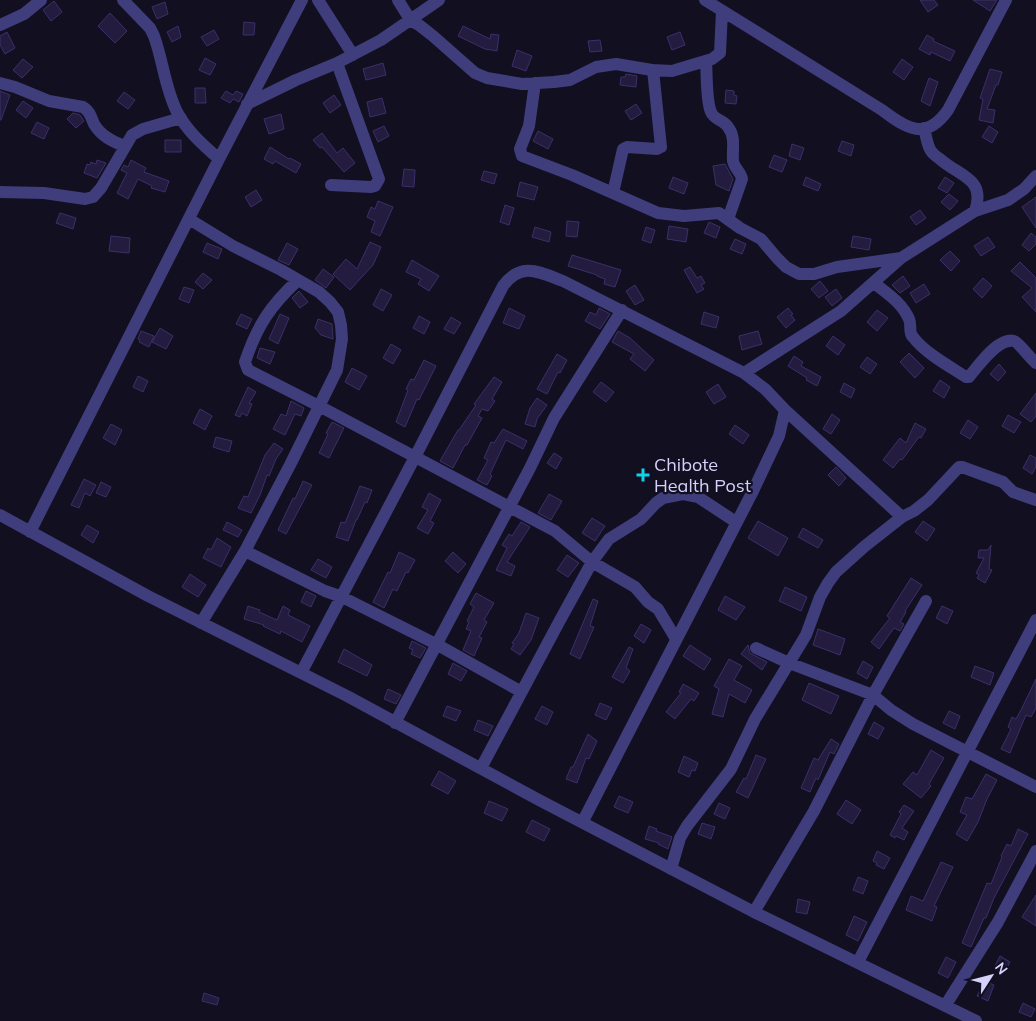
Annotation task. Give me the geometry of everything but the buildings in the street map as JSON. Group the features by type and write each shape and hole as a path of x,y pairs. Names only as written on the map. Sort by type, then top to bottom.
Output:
{"street":[{"path":"0,25 24,14 41,0"},
{"path":"123,0 150,28 154,36 171,96 181,118 201,144 219,159"},
{"path":"30,532 188,219 302,0"},
{"path":"318,0 353,55"},
{"path":"398,0 411,21 433,36 475,73 487,78 522,84 570,80 606,65 631,65 653,70 672,71 706,61 720,53 722,11"},
{"path":"247,104 296,80 337,63 381,40 439,0"},
{"path":"705,0 882,110 906,127 919,130 931,127 948,110 1006,0"},
{"path":"706,61 710,110 716,119 728,125 730,129 733,140 734,163 742,175 728,219"},
{"path":"331,185 370,187 375,186 379,180 337,63"},
{"path":"613,194 622,152 625,147 657,149 661,147 653,70"},
{"path":"0,83 15,86 49,101 83,107 104,136 124,146"},
{"path":"536,83 529,126 520,149 522,156 572,175 658,213 684,216 715,212 761,239 780,262 799,274 814,274 837,267 901,258"},
{"path":"0,192 44,193 85,199 93,197 101,188 132,135 138,131 181,118"},
{"path":"924,128 931,151 971,180 976,188 978,200 974,211"},
{"path":"744,373 842,310 901,258 974,211 1008,200 1024,189 1036,176"},
{"path":"188,219 233,246 318,292 338,312 342,338 337,370 278,489 201,623"},
{"path":"301,673 480,330 510,277 518,271 530,270 563,281 744,373 765,389 785,410 902,517"},
{"path":"298,280 282,295 264,318 245,362 245,366 251,372 544,525 563,537 592,562 636,587 645,599 658,609 676,639"},
{"path":"874,283 904,310 911,324 910,332 913,338 966,377 970,377 997,346 1012,341 1017,342 1036,363"},
{"path":"395,723 510,507 561,406 622,310"},
{"path":"583,821 779,436 785,410"},
{"path":"671,869 680,838 687,826 731,769 752,725 806,636 820,597 836,572 902,517 914,511 928,500 956,470 962,467 1003,482 1013,492 1036,500"},
{"path":"481,768 520,691 592,562 612,536 641,519 663,498 683,494 698,497 736,522"},
{"path":"0,515 148,596 301,673 671,869 976,1021"},
{"path":"244,551 436,644 520,691"},
{"path":"754,912 814,812 873,695 926,601"},
{"path":"858,962 1036,620"},
{"path":"756,648 789,663 873,695 913,724 1036,787"},
{"path":"945,1006 994,930 1036,851"}],"place":[{"name":"Chibote Health Post","path":"643,475"}]}
